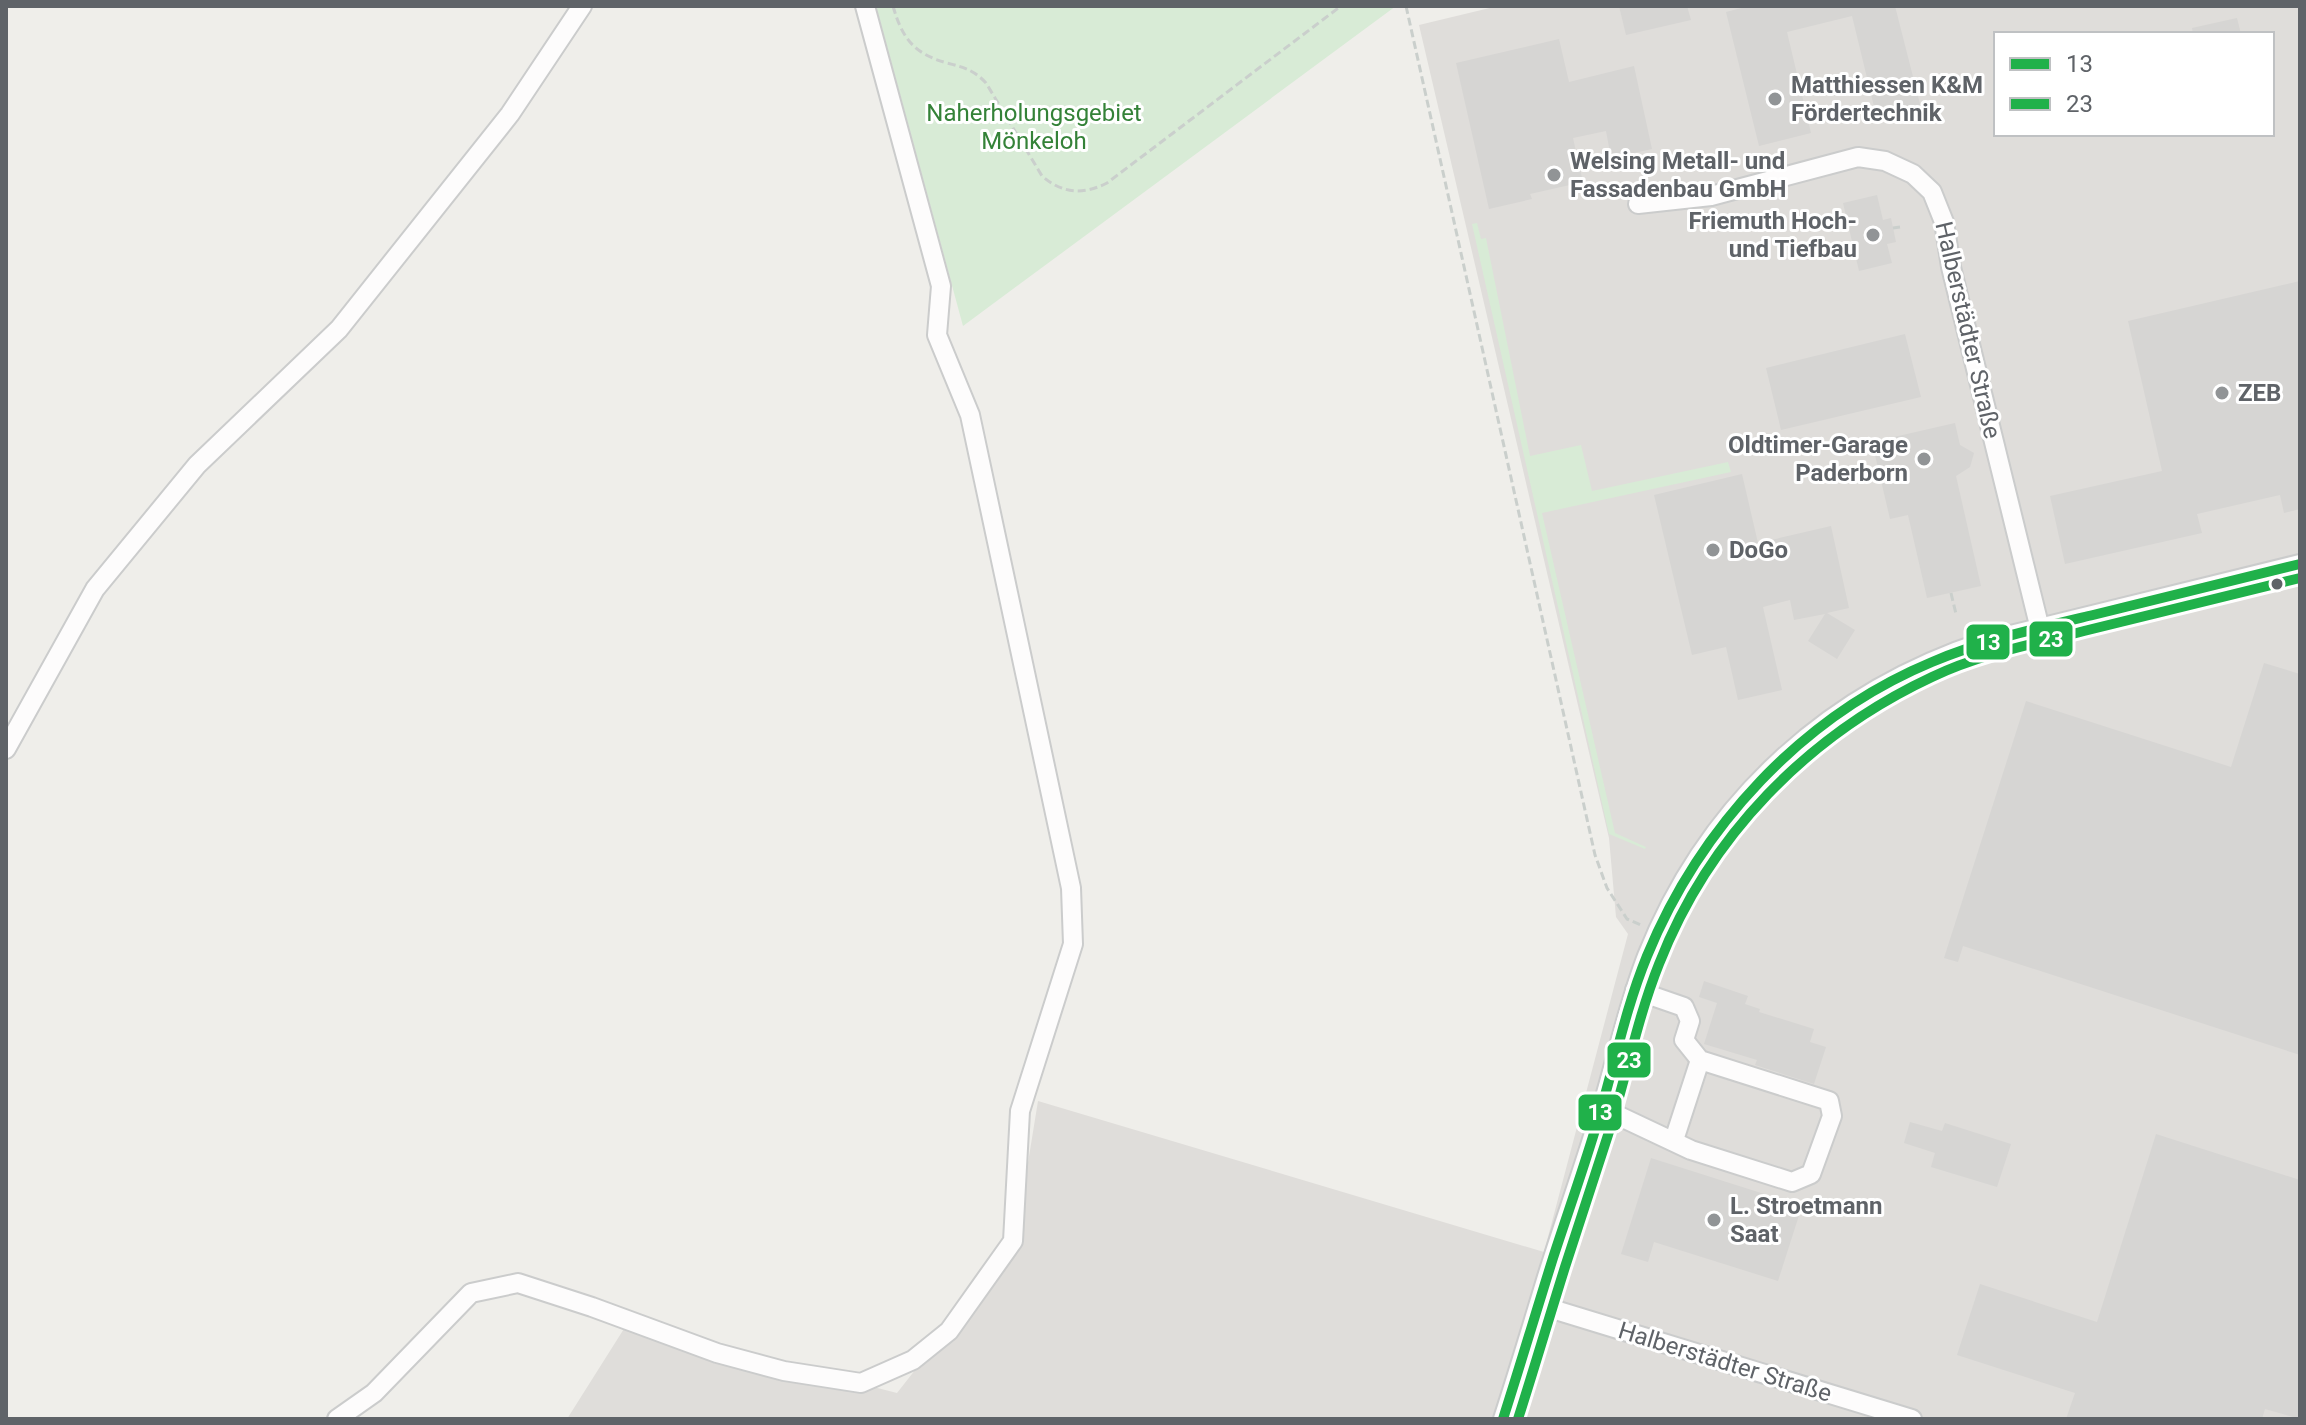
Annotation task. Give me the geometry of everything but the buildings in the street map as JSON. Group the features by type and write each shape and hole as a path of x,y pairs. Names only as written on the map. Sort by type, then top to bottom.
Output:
{"street":[{"path":"6,749 95,589 197,465 339,329 510,114 582,6"},
{"path":"337,1419 374,1393 471,1293 518,1283 717,1353 784,1371 861,1383 913,1360 949,1331 1013,1241 1020,1111 1073,944 1071,888 970,415 937,335 941,286 865,6"},
{"name":"Halberstädter Straße","path":"1638,204 1711,196 1858,157 1885,161 1913,174 1932,192 1944,222 1951,267 2040,629"},
{"path":"1503,1419 1602,1108 1635,990 1658,932 1703,848 1761,780 1806,737 1865,695 1932,661 1986,641 2300,564"},
{"path":"1602,1108 1691,1150 1792,1182 1811,1174 1832,1116 1829,1101 1700,1060 1684,1040 1690,1021 1684,1007 1635,990"},
{"path":"1674,1140 1700,1060"},
{"name":"Halberstädter Straße","path":"1539,1305 1912,1419"}],"path":[{"path":"893,6 903,34 919,51 977,73 986,83 1042,176 1052,185 1071,192 1084,192 1107,183 1341,6"},
{"path":"1406,6 1595,855 1607,888 1627,919 1658,932"},
{"path":"1893,228 1900,227"},
{"path":"1951,593 1956,614"}],"shaded area":[{"path":"1498,6 2300,6 2300,1419 567,1419 627,1324 897,1393 1015,1243 1038,1101 1544,1252 1628,934 1616,917 1609,838 1419,25"}],"green space":[{"name":"Naherholungsgebiet Mönkeloh","path":"876,6 1396,6 963,326"},
{"path":"1477,223 1481,239 1486,238 1530,456 1581,445 1592,491 1728,462 1731,472 1542,513 1615,833 1645,849 1609,834 1472,224"}],"transit line":[{"name":"13","path":"1503,1419 1647,956 1669,909 1696,863 1726,821 1761,781 1799,745 1840,713 1885,685 1932,662 2011,635 2300,564"},
{"name":"23","path":"1518,1419 1659,964 1680,917 1705,873 1768,794 1844,728 1887,701 1950,669 2026,645 2300,578"}],"place":[{"name":"Matthiessen K&M Fördertechnik","path":"1775,99"},
{"name":"Welsing Metall- und Fassadenbau GmbH","path":"1554,175"},
{"name":"Friemuth Hoch- und Tiefbau","path":"1873,235"},
{"name":"ZEB","path":"2222,393"},
{"name":"Oldtimer-Garage Paderborn","path":"1924,459"},
{"name":"DoGo","path":"1713,550"},
{"name":"L. Stroetmann Saat","path":"1714,1220"}]}
